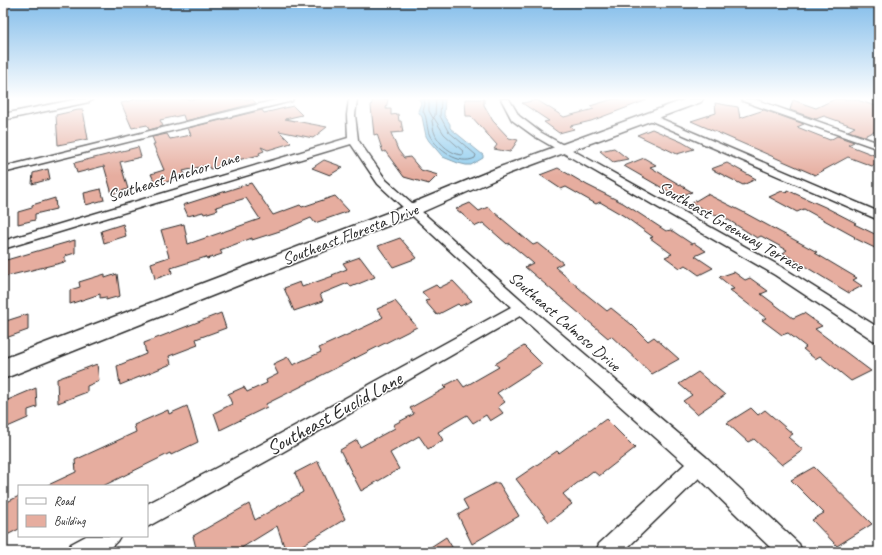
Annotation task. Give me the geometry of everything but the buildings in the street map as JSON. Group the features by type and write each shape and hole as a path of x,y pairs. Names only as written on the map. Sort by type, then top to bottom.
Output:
{"street":[{"path":"3,170 185,125"},
{"path":"352,125 353,140"},
{"name":"Southeast Greenway Terrace","path":"525,125 562,150 780,272 879,336"},
{"name":"Southeast Floresta Drive","path":"3,369 414,210 505,170 629,125"},
{"path":"668,125 879,216"},
{"path":"819,125 879,146"},
{"name":"Southeast Calmoso Drive","path":"353,140 382,182 520,308 560,341 699,464 791,552"},
{"name":"Southeast Anchor Lane","path":"3,245 353,140"},
{"name":"Southeast Euclid Lane","path":"148,515 520,308"},
{"path":"607,552 699,464"},
{"path":"79,552 107,537"}],"water":[{"path":"424,125 450,125 450,128 483,155 483,158 471,165 458,163 443,157 426,136"}]}
